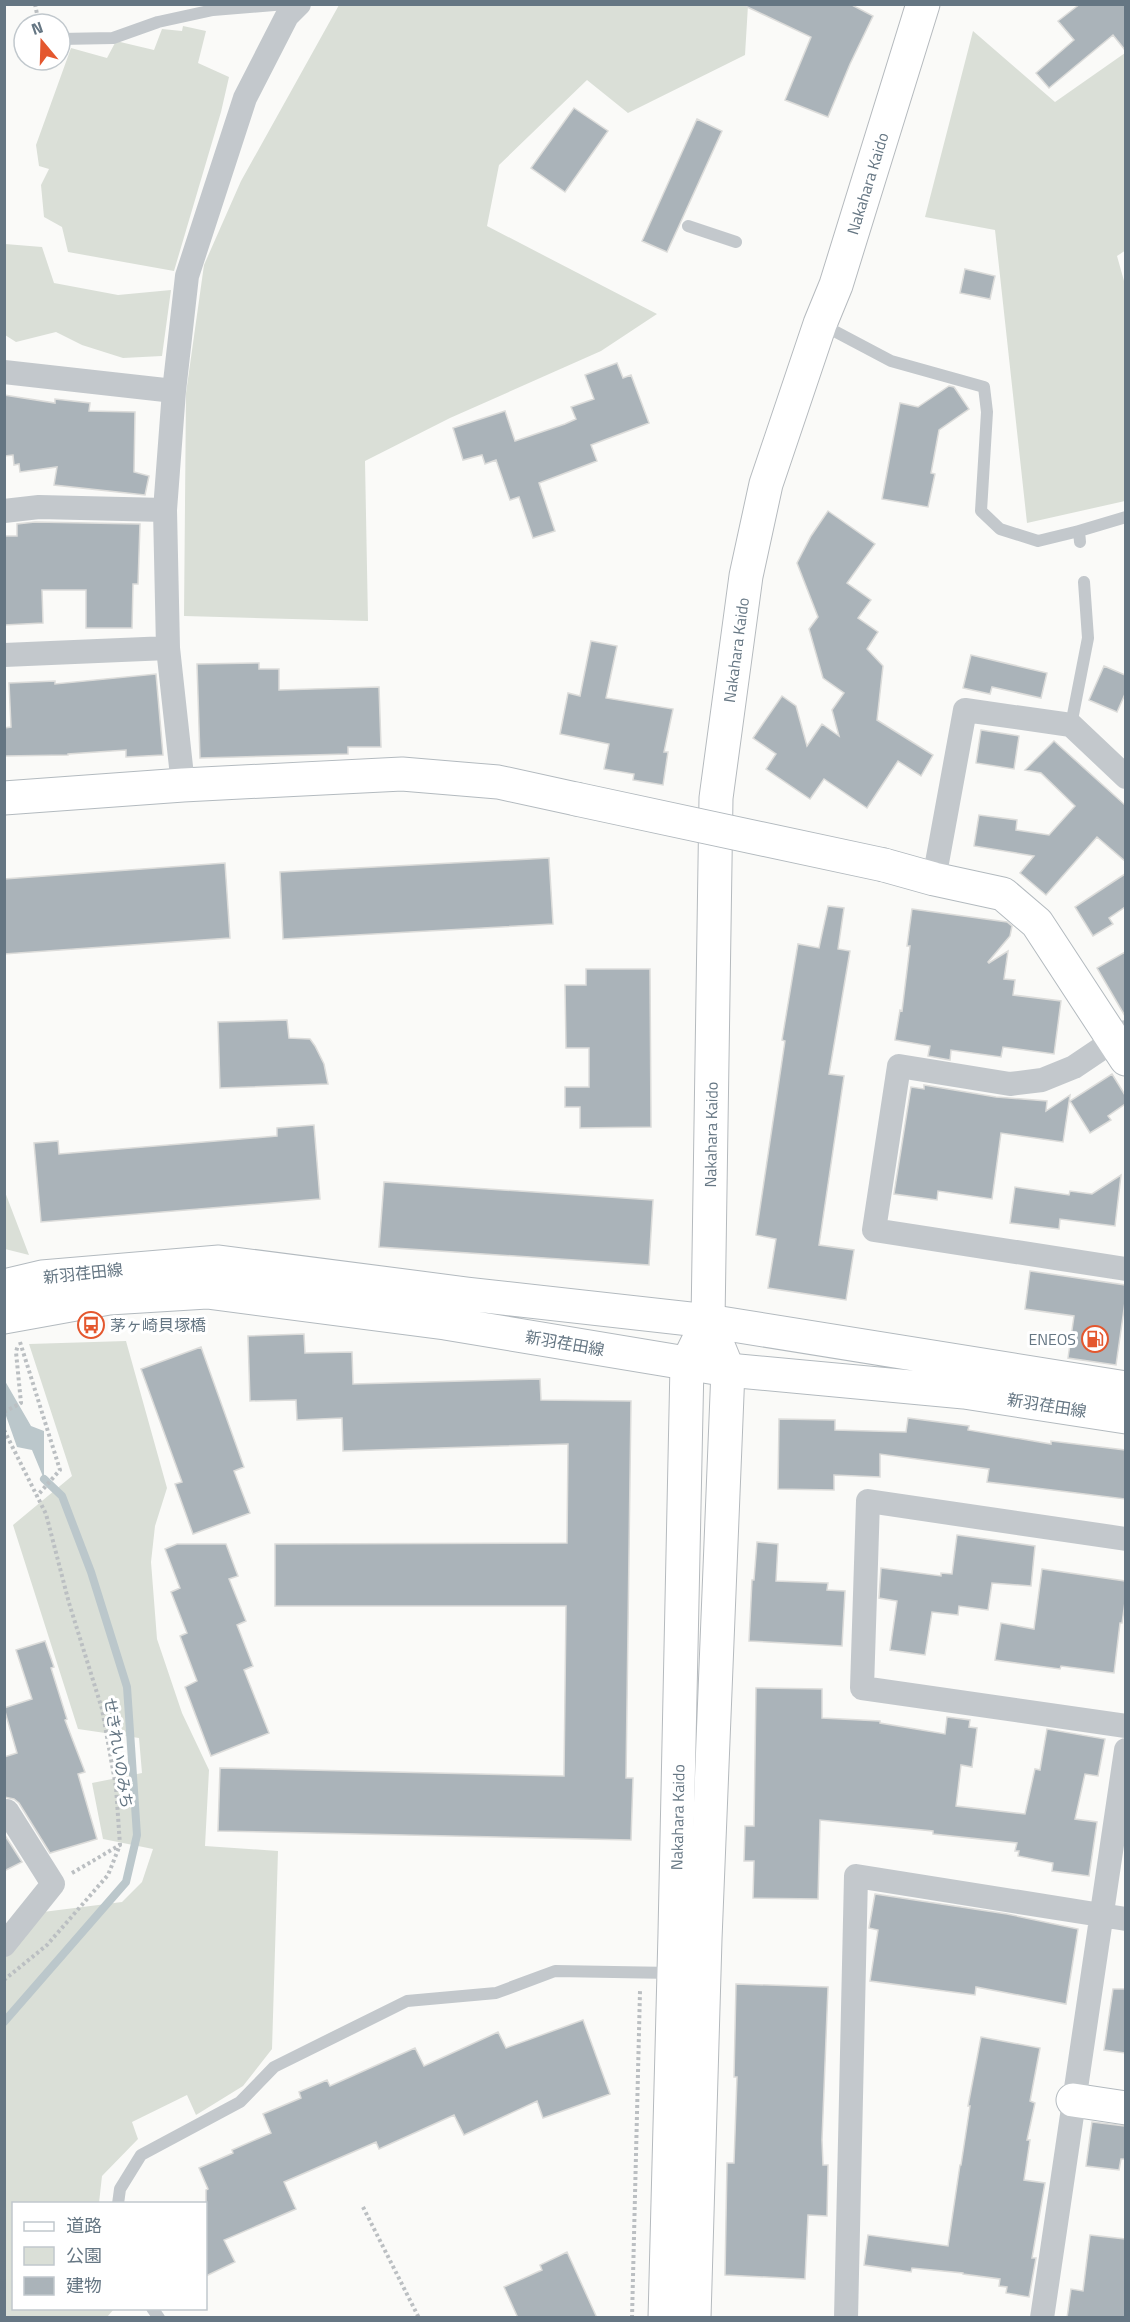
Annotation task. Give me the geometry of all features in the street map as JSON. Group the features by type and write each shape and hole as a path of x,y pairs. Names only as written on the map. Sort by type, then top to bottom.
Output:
{"street":[{"path":"183,785 168,648 165,510 174,391 188,276 244,98 287,16 299,4"},
{"name":"Nakahara Kaido","path":"694,2318 705,1939 728,1370 708,1320 716,798 746,576 766,484 820,324 836,285 923,4"},
{"path":"4,372 174,391"},
{"path":"4,511 39,507 165,510"},
{"path":"4,655 168,648"},
{"path":"934,879 965,710 1071,725 1125,777"},
{"path":"4,798 183,785 402,774 498,782 884,865 1003,894 1037,923 1121,1044 1042,1080 1010,1084 899,1066 874,1230 1125,1269"},
{"name":"新羽荏田線","path":"4,1286 42,1277 219,1263 467,1294 708,1320 1125,1388"},
{"name":"新羽荏田線","path":"4,1317 109,1298 207,1292 445,1323 728,1370 964,1392 1125,1417"},
{"name":"Nakahara Kaido","path":"664,2318 687,1364 708,1320"},
{"path":"1125,1539 868,1501 862,1688 1125,1726"},
{"path":"1042,2318 1125,1750"},
{"path":"4,1812 7,1811 53,1884 4,1945"},
{"path":"846,2318 856,1876 1125,1919"},
{"path":"1073,2100 1125,2108"}],"lane":[{"path":"72,39 113,38 158,22 213,10 286,4"},
{"path":"688,226 736,242"},
{"path":"820,324 891,362 984,387 987,412 981,511 1000,529 1038,541 1080,537 1125,517"},
{"path":"1071,725 1088,638 1084,582"},
{"path":"118,2202 120,2189 141,2155 240,2102 274,2067 407,2001 496,1993 555,1971 674,1973"}],"path":[{"path":"4,1412 21,1403 16,1352 20,1342 60,1470 38,1495"},
{"name":"せきれいのみち","path":"4,1430 46,1514 69,1603 102,1709 116,1787 120,1845 108,1875 47,1945 4,1980"},
{"path":"53,1884 120,1845"},
{"path":"632,2318 640,1973"},
{"path":"363,2207 419,2318"}],"green space":[{"path":"339,5 748,5 745,55 628,113 587,80 499,165 487,226 657,314 601,351 450,418 365,461 368,621 184,616 186,393 204,265 241,181"},
{"path":"183,26 206,31 198,63 229,77 221,112 174,271 68,252 62,227 44,217 41,185 49,169 39,166 36,145 62,72 72,72 72,48 107,58 116,41 154,50 162,29 182,31"},
{"path":"973,31 1055,102 1125,53 1126,250 1117,256 1126,288 1125,501 1027,523 995,230 925,217"},
{"path":"5,244 42,247 54,283 118,295 171,290 162,356 123,358 82,345 56,332 16,342 5,335"},
{"path":"5,1192 29,1255 5,1249"},
{"path":"126,1341 167,1488 155,1526 151,1562 157,1639 182,1713 209,1770 205,1846 278,1851 272,2049 243,2086 196,2115 187,2095 132,2122 138,2139 102,2176 99,2202 12,2202 12,2310 113,2310 107,2317 5,2317 4,1955 43,1912 122,1902 142,1882 153,1849 103,1839 92,1783 142,1773 139,1738 78,1729 13,1525 72,1476 29,1344"}],"shaded area":[{"path":"5,1381 31,1426 44,1431 44,1479 32,1450 17,1447 5,1413"}],"building":[{"path":"741,4 850,4 873,16 828,117 785,100 811,37"},
{"path":"1080,4 1125,4 1125,50 1113,35 1049,88 1036,73 1074,40 1058,21"},
{"path":"574,108 608,131 565,192 531,168"},
{"path":"697,119 722,131 667,252 642,241"},
{"path":"965,269 995,276 990,299 960,293"},
{"path":"617,363 623,378 631,375 649,423 591,445 597,461 539,483 555,531 533,538 519,497 510,500 496,460 485,464 482,455 463,460 453,428 505,411 515,441 565,424 576,419 571,407 594,399 585,375"},
{"path":"949,386 954,387 969,409 939,430 931,473 935,474 928,507 882,499 900,403 918,407"},
{"path":"4,395 55,403 55,399 90,403 89,411 135,412 134,472 149,476 145,495 54,485 57,467 20,472 19,464 14,465 13,455 4,456"},
{"path":"828,511 875,544 847,583 871,600 858,618 878,632 867,649 883,666 877,720 933,755 921,776 898,761 867,808 824,779 810,799 766,769 776,754 753,738 782,696 796,706 807,746 822,724 839,736 832,710 844,693 823,678 809,629 818,617 797,563 811,536"},
{"path":"35,522 140,524 138,584 133,584 132,628 86,628 86,590 42,590 43,623 4,625 4,536 17,536 17,524"},
{"path":"591,641 617,646 606,698 673,709 664,752 668,752 663,785 633,780 634,774 604,769 609,744 560,734 568,693 580,696"},
{"path":"971,655 1047,673 1041,698 992,687 990,694 963,688"},
{"path":"259,663 259,669 279,669 279,690 379,687 381,747 348,747 348,754 200,758 197,664"},
{"path":"1104,666 1125,675 1125,694 1117,712 1089,700"},
{"path":"156,674 163,755 126,757 126,750 68,755 4,756 4,728 11,727 9,683 55,681 55,684"},
{"path":"981,730 1019,736 1014,769 976,763"},
{"path":"1054,741 1125,805 1125,861 1097,837 1046,895 1020,873 1034,856 974,846 979,815 1017,820 1016,830 1049,835 1075,806 1041,773 1025,770"},
{"path":"549,858 553,924 283,939 280,872"},
{"path":"225,863 230,938 4,954 4,879"},
{"path":"1125,874 1125,907 1109,918 1113,924 1093,936 1075,907"},
{"path":"828,906 844,908 838,949 850,951 829,1074 844,1076 819,1245 854,1250 846,1300 768,1288 776,1239 756,1235 785,1041 782,1040 798,944 819,948"},
{"path":"912,909 1007,922 1012,926 1010,936 988,962 1008,951 1004,979 1015,980 1013,995 1061,1001 1054,1054 1003,1047 1001,1057 951,1050 950,1060 928,1056 930,1046 895,1040 900,1010 902,1011"},
{"path":"1125,952 1125,1016 1097,968"},
{"path":"586,969 650,969 651,1127 580,1128 580,1107 565,1107 565,1087 589,1087 589,1048 566,1048 565,985 586,985"},
{"path":"287,1020 289,1038 310,1039 315,1046 324,1064 328,1084 220,1088 218,1022"},
{"path":"1112,1074 1125,1095 1125,1104 1108,1116 1111,1120 1090,1133 1070,1101"},
{"path":"924,1085 996,1097 1047,1101 1046,1111 1070,1095 1063,1142 1001,1133 992,1199 938,1191 937,1200 894,1194 911,1087 924,1089"},
{"path":"314,1125 320,1199 41,1222 34,1143 58,1141 59,1154 277,1136 277,1128"},
{"path":"1121,1175 1115,1226 1060,1219 1059,1229 1010,1223 1015,1187 1069,1195 1070,1191 1092,1194"},
{"path":"384,1182 653,1200 649,1265 379,1247"},
{"path":"1030,1271 1125,1285 1125,1302 1116,1365 1068,1358 1074,1316 1025,1309"},
{"path":"304,1334 305,1353 352,1352 353,1384 540,1379 541,1400 631,1401 626,1778 633,1778 631,1840 218,1831 220,1768 564,1776 566,1606 275,1606 275,1544 567,1543 568,1444 343,1451 342,1418 297,1420 296,1400 250,1401 248,1336"},
{"path":"201,1347 244,1467 234,1471 250,1513 193,1534 175,1484 182,1482 141,1369"},
{"path":"908,1418 969,1426 968,1430 1051,1444 1051,1441 1125,1450 1125,1499 987,1482 989,1469 880,1454 880,1477 834,1475 834,1490 778,1489 779,1419 835,1420 835,1430 906,1432"},
{"path":"957,1535 1035,1546 1031,1586 992,1583 988,1610 959,1606 958,1615 932,1612 925,1655 890,1650 897,1601 879,1598 881,1568 941,1576 941,1573 952,1574"},
{"path":"757,1542 778,1544 776,1581 828,1583 827,1590 845,1591 842,1646 749,1641 752,1580 754,1580"},
{"path":"177,1544 226,1544 238,1576 229,1579 246,1621 237,1625 253,1666 244,1670 269,1733 211,1756 185,1687 197,1681 180,1636 187,1633 171,1592 180,1588 165,1549"},
{"path":"1042,1569 1125,1581 1125,1602 1114,1673 1061,1666 1060,1669 995,1660 1001,1623 1034,1629"},
{"path":"45,1641 54,1667 51,1668 67,1719 65,1720 85,1772 78,1774 97,1839 50,1853 19,1803 14,1799 4,1797 4,1757 17,1753 4,1708 32,1699 16,1650"},
{"path":"756,1688 822,1689 822,1718 880,1721 880,1723 945,1734 947,1717 970,1720 969,1727 977,1728 972,1767 961,1765 956,1806 1025,1814 1035,1769 1040,1770 1047,1729 1105,1739 1098,1776 1085,1774 1075,1819 1097,1822 1089,1876 1052,1871 1053,1863 1018,1856 1019,1851 1015,1851 1017,1843 933,1834 933,1831 820,1820 818,1899 753,1898 754,1861 744,1861 745,1826 754,1826"},
{"path":"4,1834 22,1862 4,1871"},
{"path":"875,1894 1007,1914 1078,1929 1066,2004 976,1987 975,1995 870,1981 878,1930 869,1928"},
{"path":"736,1984 828,1987 822,2140 823,2165 828,2165 827,2216 808,2215 805,2279 725,2275 727,2163 734,2163 737,2077 734,2077"},
{"path":"1113,1989 1125,1989 1125,2053 1104,2050"},
{"path":"583,2020 610,2094 543,2118 537,2101 464,2135 454,2115 379,2149 376,2142 284,2182 296,2209 224,2240 235,2262 207,2276 206,2190 208,2189 199,2168 271,2133 263,2114 301,2098 299,2092 327,2080 330,2086 415,2048 424,2066 498,2032 506,2048"},
{"path":"981,2037 1040,2048 1030,2101 1035,2103 1027,2140 1030,2140 1024,2180 1045,2183 1032,2258 1036,2258 1029,2297 1006,2293 1007,2287 999,2286 1000,2279 963,2273 912,2268 911,2272 864,2265 868,2235 948,2246 970,2106 968,2106"},
{"path":"1092,2122 1125,2126 1125,2159 1121,2159 1119,2170 1086,2166"},
{"path":"1090,2235 1125,2239 1125,2318 1067,2318 1071,2289 1083,2291"},
{"path":"567,2252 597,2318 518,2318 504,2287 542,2270 540,2265"}],"waterway":[{"path":"4,2022 126,1882 137,1835 127,1687 91,1572 62,1496 44,1479"}],"place":[{"name":"茅ヶ崎貝塚橋","path":"91,1325"},
{"name":"ENEOS","path":"1095,1339"}]}
